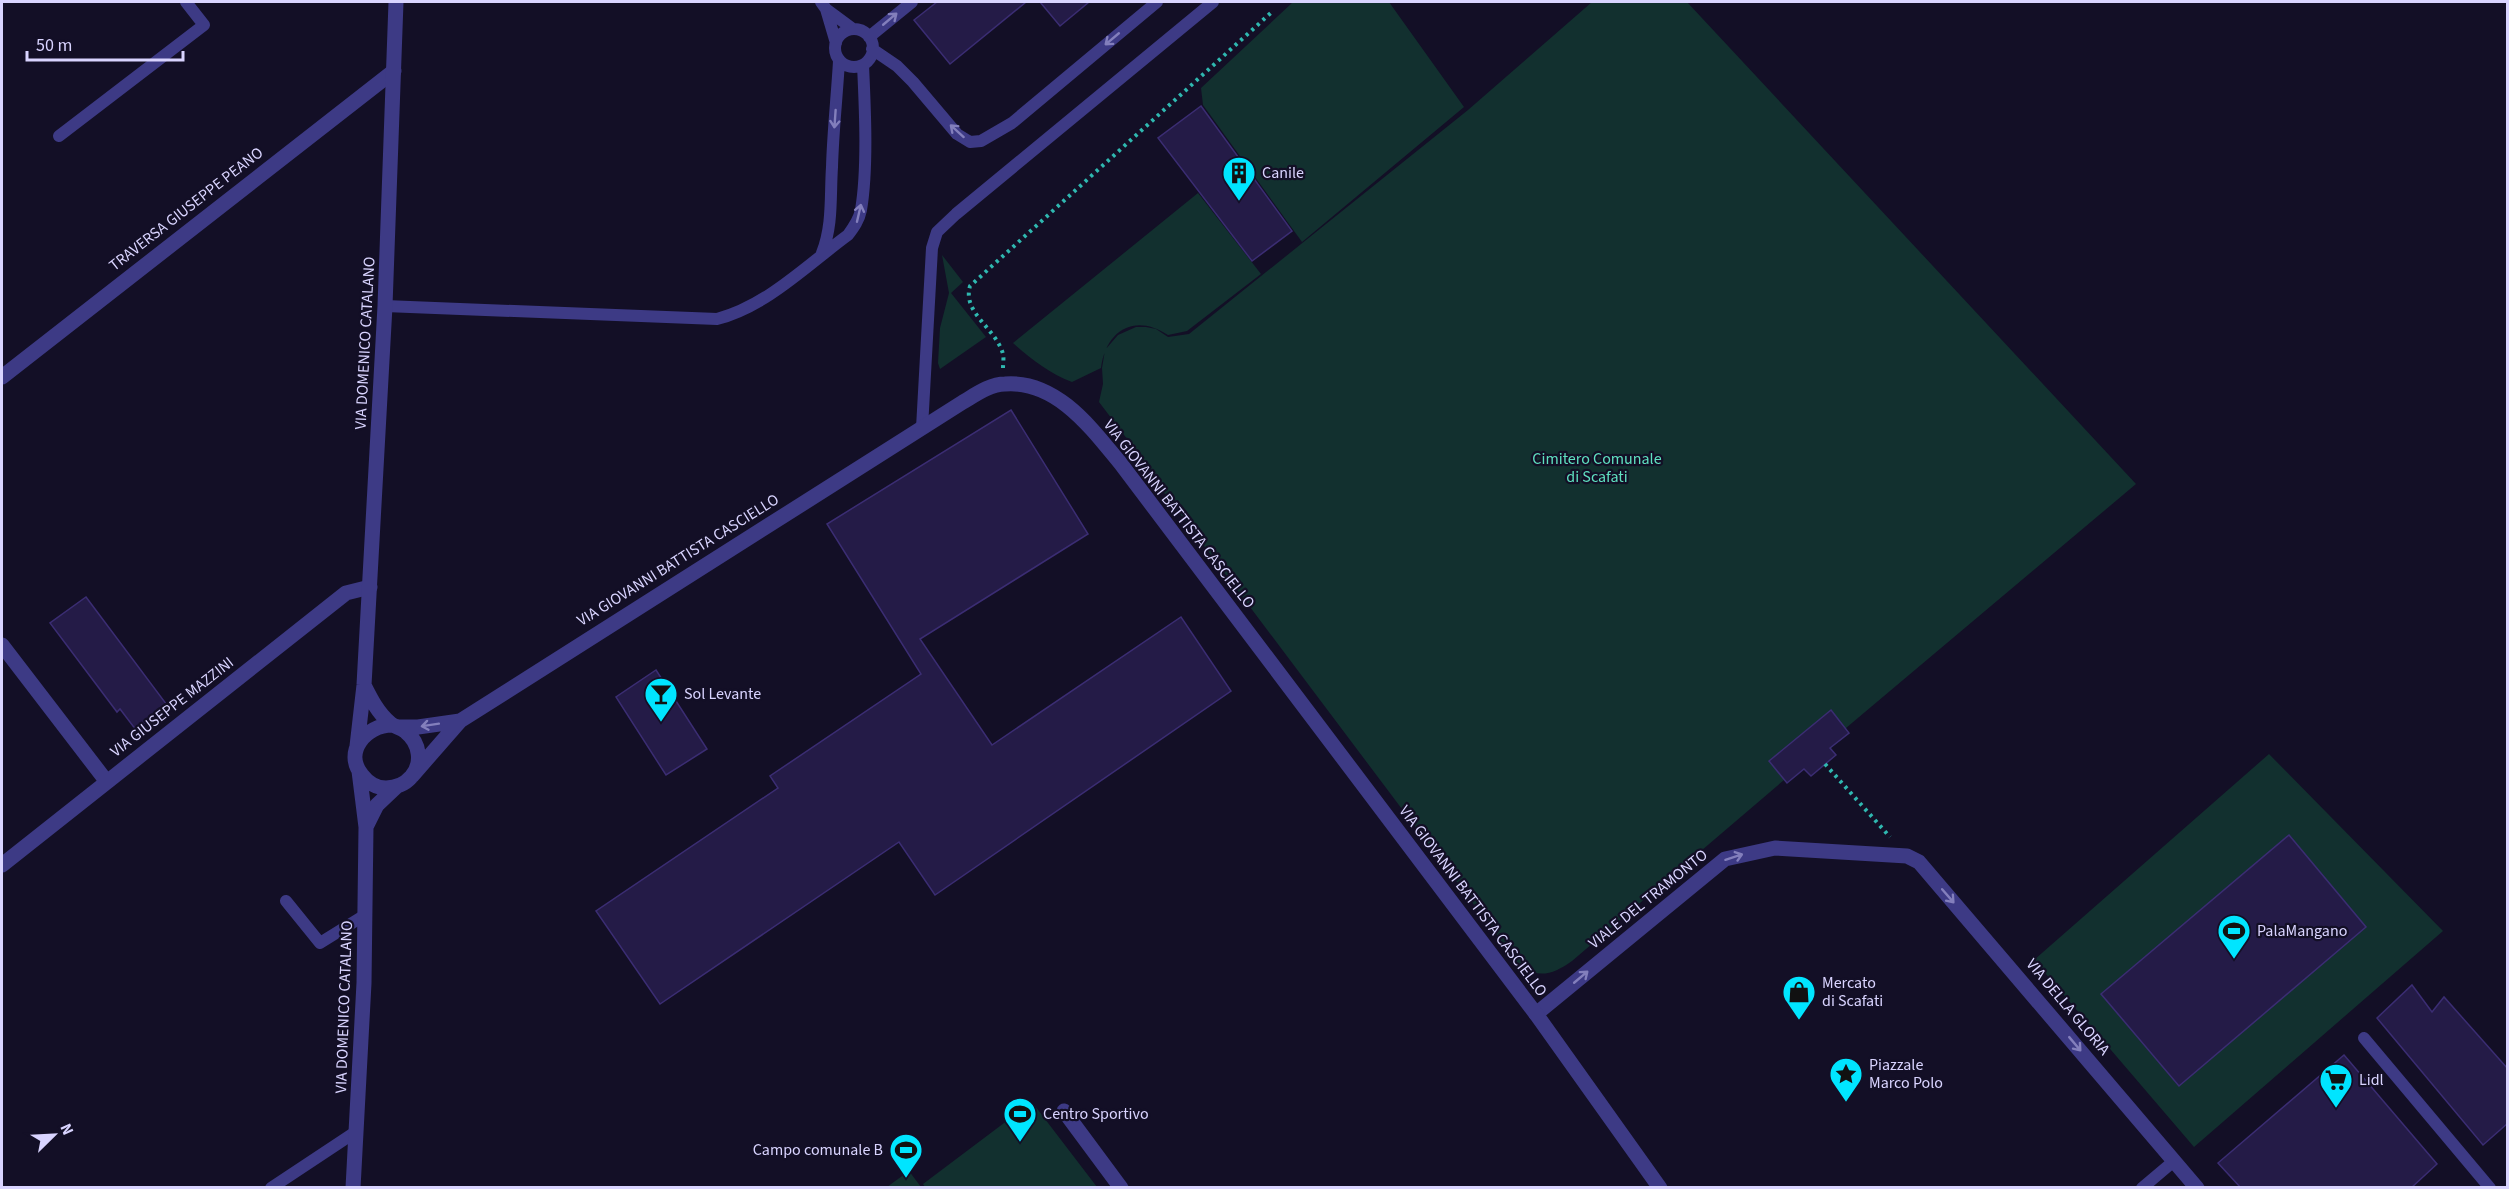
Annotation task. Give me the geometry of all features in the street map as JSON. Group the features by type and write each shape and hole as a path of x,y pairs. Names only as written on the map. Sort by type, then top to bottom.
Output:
{"street":[{"name":"VIA DOMENICO CATALANO","path":"353,1188 364,983 366,827 356,763 364,685 385,306 396,2"},
{"name":"TRAVERSA GIUSEPPE PEANO","path":"2,377 394,71"},
{"name":"VIA GIOVANNI BATTISTA CASCIELLO","path":"412,776 460,721 922,428 978,394 1003,383 1023,385 1043,391 1068,405 1121,464 1536,1014 1660,1188"},
{"name":"VIA GIUSEPPE MAZZINI","path":"2,865 346,593 370,587"},
{"path":"2,645 107,782"},
{"path":"364,685 376,708 413,739 419,758 412,776"},
{"name":"VIA GIOVANNI BATTISTA CASCIELLO","path":"395,726 418,727 460,721"},
{"path":"357,746 367,732 375,727 395,726"},
{"path":"359,771 364,778 378,786 396,787"},
{"name":"VIA DOMENICO CATALANO","path":"366,827 377,805 412,776"},
{"name":"VIALE DEL TRAMONTO","path":"1536,1014 1725,859 1775,848 1907,856"},
{"name":"VIA DELLA GLORIA","path":"1907,856 1919,862 2197,1188"},
{"path":"1064,1111 1121,1188"}],"lane":[{"path":"59,136 204,25 186,2"},
{"path":"839,61 851,67 868,61 871,43 912,2"},
{"path":"824,5 853,29 865,33 871,43 913,82 957,134 970,142 981,141 1012,123 1157,2"},
{"path":"922,428 931,262 937,232 956,213 1213,2"},
{"path":"821,255 830,229 839,61 824,5"},
{"path":"836,43 842,33 853,29"},
{"path":"385,306 717,319 754,305 848,235 856,225 861,211 863,64"},
{"path":"286,901 320,943 364,915"},
{"path":"2364,1038 2490,1188"},
{"path":"271,1188 357,1131"},
{"path":"2142,1188 2174,1161"}],"path":[{"path":"1003,383 1003,354 993,333 973,310 967,296 970,286 1273,10"},
{"path":"1825,764 1907,856"}],"green space":[{"path":"1293,2 1389,2 1464,107 1302,242 1203,105 1201,88"},
{"name":"Cimitero Comunale di Scafati","path":"1592,2 1687,2 2136,484 1846,728 1849,733 1831,748 1836,755 1811,776 1804,769 1787,783 1784,780 1572,961 1553,972 1540,974 1520,966 1153,478 1153,473 1099,402 1103,384 1102,368 1105,350 1118,335 1136,327 1156,329 1168,337 1189,334 1468,110"},
{"path":"1198,193 1261,274 1187,331 1168,335 1144,326 1124,329 1109,344 1101,368 1072,382 1041,365 1013,343"},
{"path":"942,255 963,282 951,293 986,337 940,369 938,363 940,328 949,293"},
{"path":"2269,754 2443,931 2194,1147 2034,960"},
{"name":"Centro Sportivo","path":"1032,1102 1097,1187 925,1187 923,1184"},
{"name":"Campo comunale B","path":"909,1171 921,1187 887,1187"}],"building":[{"path":"937,2 1026,2 950,64 914,20"},
{"path":"1040,2 1089,2 1060,26"},
{"name":"Canile","path":"1201,106 1292,231 1252,261 1158,138"},
{"path":"1011,410 1088,534 920,639 992,745 1181,617 1231,691 935,895 899,842 660,1004 596,911 778,788 770,776 921,674 827,524"},
{"path":"86,597 167,705 136,730 120,709 117,712 50,623"},
{"name":"Sol Levante","path":"656,670 707,749 666,775 616,697"},
{"path":"1831,710 1849,733 1830,748 1836,755 1811,776 1804,769 1787,783 1769,761"},
{"name":"PalaMangano","path":"2289,835 2366,927 2179,1086 2101,994"},
{"path":"2412,985 2432,1012 2444,997 2508,1069 2508,1123 2483,1145 2377,1018"},
{"name":"Lidl","path":"2344,1055 2437,1164 2411,1188 2241,1188 2218,1163"}],"place":[{"name":"Canile","path":"1239,202"},
{"name":"Sol Levante","path":"661,723"},
{"name":"PalaMangano","path":"2234,960"},
{"name":"Mercato di Scafati","path":"1799,1021"},
{"name":"Piazzale Marco Polo","path":"1846,1103"},
{"name":"Lidl","path":"2336,1109"},
{"name":"Centro Sportivo","path":"1020,1143"},
{"name":"Campo comunale B","path":"906,1179"}]}
